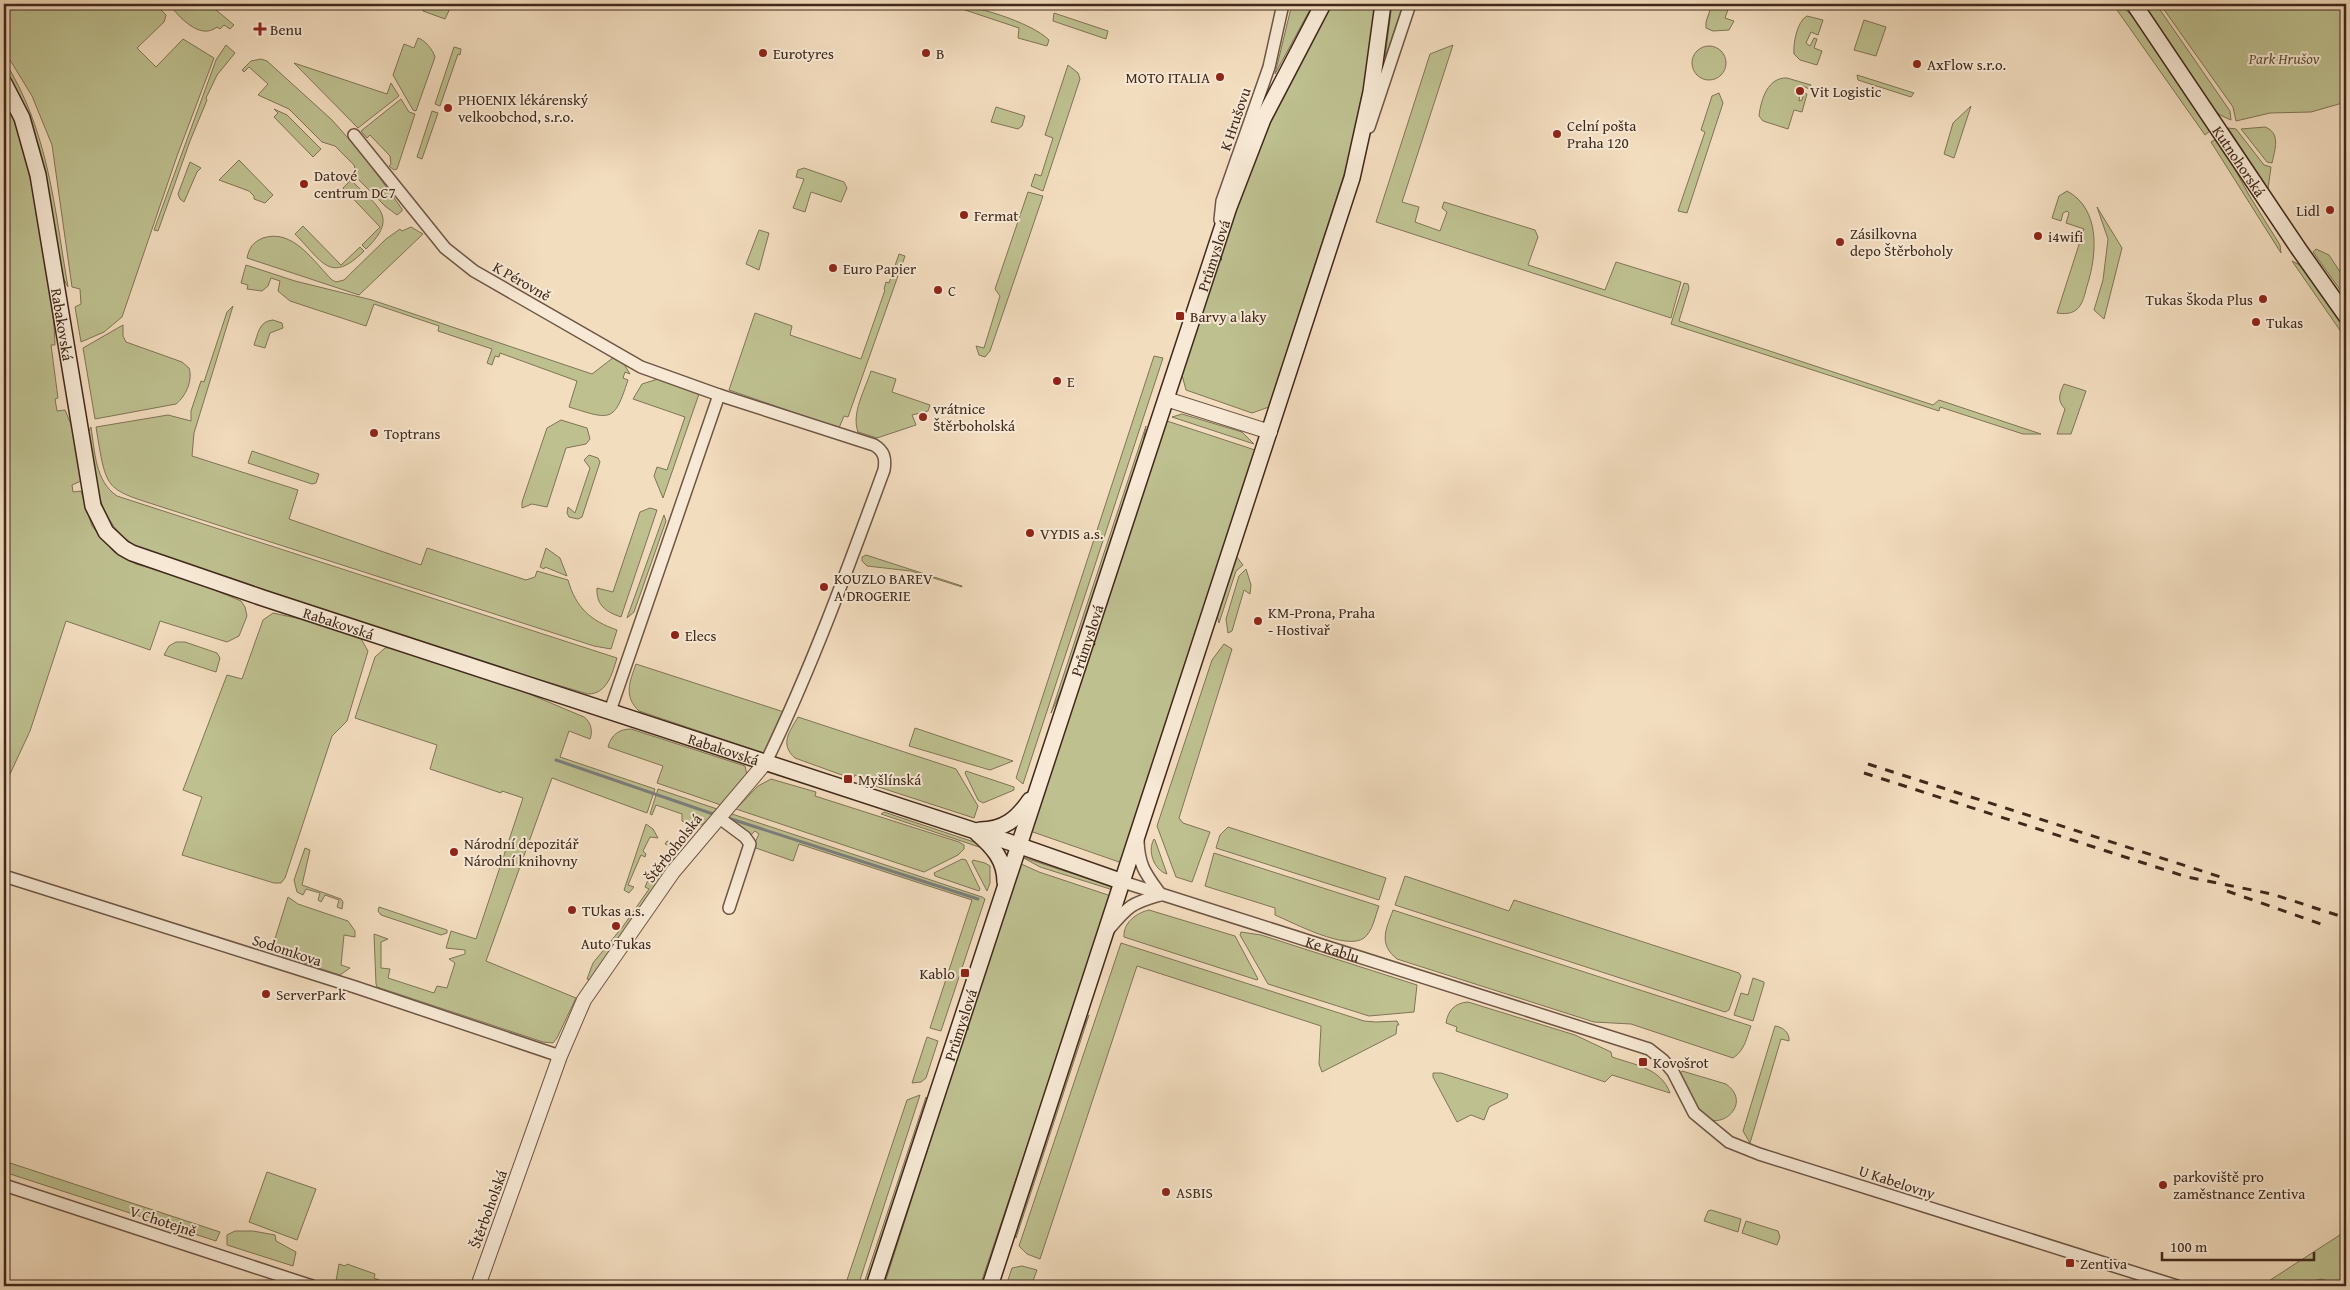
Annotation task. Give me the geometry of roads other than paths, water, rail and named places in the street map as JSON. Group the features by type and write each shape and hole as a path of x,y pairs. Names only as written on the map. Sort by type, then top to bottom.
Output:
{"main road":[{"name":"Průmyslová","path":"874,1286 1244,165 1263,118 1323,4"},
{"path":"990,1286 1352,178 1371,92 1383,4"},
{"name":"Kutnohorská","path":"2134,4 2346,316"},
{"name":"Rabakovská","path":"4,83 22,118 36,166 91,496 100,523 113,540 123,548 144,558 1019,845"},
{"path":"974,830 989,830 1010,823 1037,791"},
{"path":"974,830 990,845 999,857 1005,874 1005,886"},
{"name":"Ke Kablu","path":"1019,845 1123,882"}],"street":[{"name":"K Hrušovu","path":"1217,244 1222,201 1269,67 1283,4"},
{"path":"1352,178 1410,4"},
{"name":"K Pérovně","path":"354,135 445,248 460,261 641,367 719,395 874,445 879,448 886,460"},
{"path":"610,712 719,395"},
{"path":"1166,399 1270,432"},
{"name":"Štěrboholská","path":"478,1286 560,1056 579,1010 594,984 673,872 766,762 799,692 839,591 886,460"},
{"path":"718,817 745,837 750,844 729,908"},
{"path":"1105,934 1122,913 1134,903 1161,895 1142,869 1138,859 1137,838"},
{"name":"Sodomkova","path":"4,876 374,994 560,1056"},
{"name":"Ke Kablu","path":"1123,882 1649,1049"},
{"name":"U Kabelovny","path":"1649,1049 1663,1060 1672,1072 1694,1114 1729,1142 1759,1154 2177,1286"},
{"name":"V Chotejně","path":"4,1185 312,1286"}],"waterway":[{"path":"556,760 713,814"},
{"path":"728,818 978,899"}],"railway":[{"path":"1868,764 2227,879"},
{"path":"1864,773 2187,877 2272,894 2346,918"},
{"path":"2227,891 2321,924"}],"place":[{"name":"Benu","path":"260,29"},
{"name":"Eurotyres","path":"763,53"},
{"name":"B","path":"926,53"},
{"name":"AxFlow s.r.o.","path":"1917,64"},
{"name":"MOTO ITALIA","path":"1220,77"},
{"name":"Vit Logistic","path":"1800,91"},
{"name":"PHOENIX lékárenský velkoobchod, s.r.o.","path":"448,108"},
{"name":"Celní pošta Praha 120","path":"1557,134"},
{"name":"Datové centrum DC7","path":"304,184"},
{"name":"Lidl","path":"2330,210"},
{"name":"Fermat","path":"964,215"},
{"name":"i4wifi","path":"2038,236"},
{"name":"Zásilkovna depo Štěrboholy","path":"1840,242"},
{"name":"Euro Papier","path":"833,268"},
{"name":"C","path":"938,290"},
{"name":"Tukas Škoda Plus","path":"2263,299"},
{"name":"Barvy a laky","path":"1180,316"},
{"name":"Tukas","path":"2256,322"},
{"name":"E","path":"1057,381"},
{"name":"vrátnice Štěrboholská","path":"923,417"},
{"name":"Toptrans","path":"374,433"},
{"name":"VYDIS a.s.","path":"1030,533"},
{"name":"KOUZLO BAREV A DROGERIE","path":"824,587"},
{"name":"KM-Prona, Praha - Hostivař","path":"1258,621"},
{"name":"Elecs","path":"675,635"},
{"name":"Myšlínská","path":"848,779"},
{"name":"Národní depozitář Národní knihovny","path":"454,852"},
{"name":"TUkas a.s.","path":"572,910"},
{"name":"Auto Tukas","path":"616,926"},
{"name":"Kablo","path":"965,973"},
{"name":"ServerPark","path":"266,994"},
{"name":"Kovošrot","path":"1643,1062"},
{"name":"parkoviště pro zaměstnance Zentiva","path":"2163,1185"},
{"name":"ASBIS","path":"1166,1192"},
{"name":"Zentiva","path":"2070,1263"}],"park label":[{"name":"Park Hrušov","path":"2284,58"}]}
